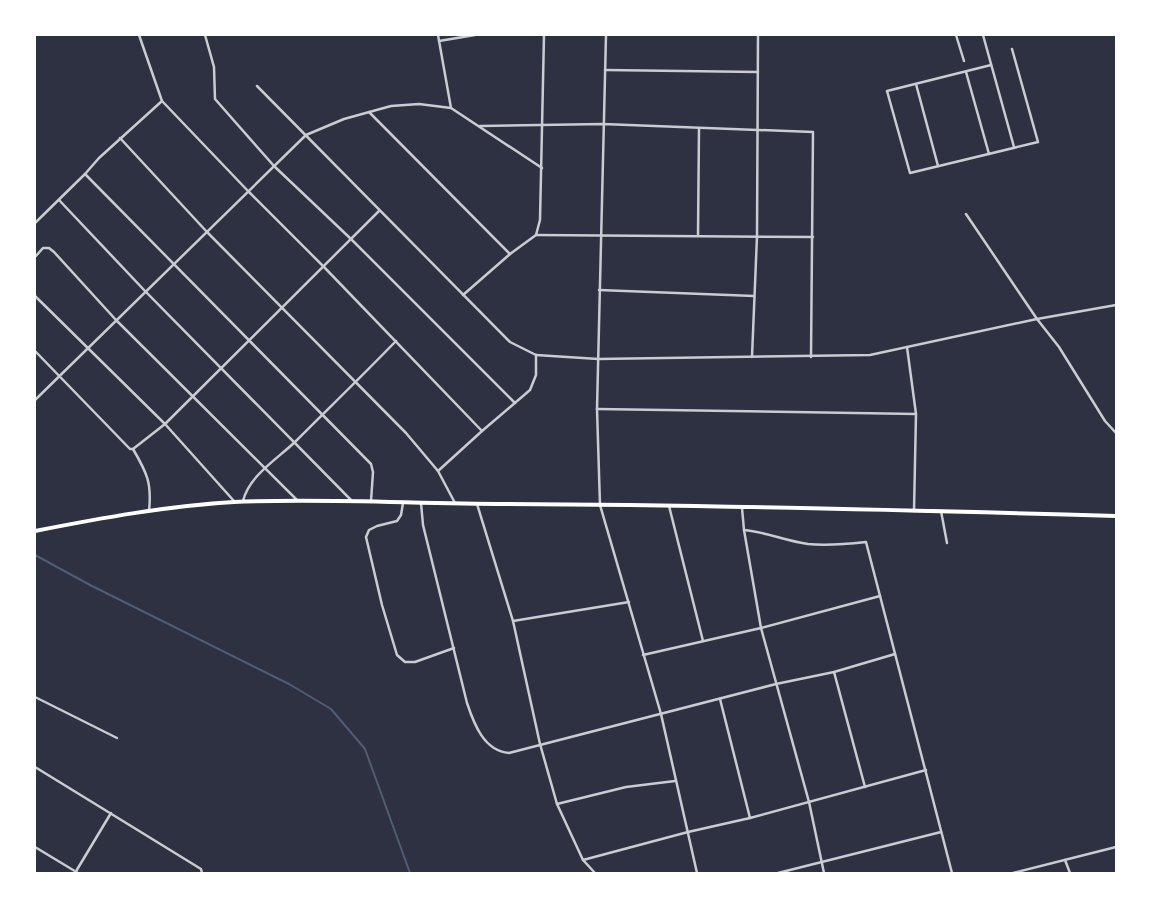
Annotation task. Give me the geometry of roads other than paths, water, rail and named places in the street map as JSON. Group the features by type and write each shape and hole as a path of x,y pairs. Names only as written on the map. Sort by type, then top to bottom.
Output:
{"main road":[{"path":"35,531 149,511 235,502 298,501 669,506 1116,516"}],"street":[{"path":"138,35 162,100 482,431"},
{"path":"205,35 214,67 215,99 274,166 351,239 515,403"},
{"path":"438,35 451,108"},
{"path":"439,41 475,35"},
{"path":"536,235 540,220 544,35"},
{"path":"606,35 597,409 600,505 661,714 697,873"},
{"path":"752,357 757,236 758,35"},
{"path":"956,35 964,61"},
{"path":"983,35 1014,147"},
{"path":"991,65 887,91 910,173 1038,142 1012,49"},
{"path":"605,70 758,72"},
{"path":"966,72 989,154"},
{"path":"916,84 938,166"},
{"path":"257,86 510,342 536,355 598,359 870,355 1037,319 1116,306"},
{"path":"35,223 120,138 162,100"},
{"path":"35,400 306,135 344,119 391,106 418,104 451,108 542,168"},
{"path":"369,112 510,254"},
{"path":"478,126 604,124 813,132 811,357"},
{"path":"698,235 699,129"},
{"path":"120,138 207,232 406,433 438,472 456,503"},
{"path":"85,174 371,464 373,472 370,503"},
{"path":"59,200 145,291 353,502"},
{"path":"133,449 165,424 380,210"},
{"path":"966,214 1037,319 1059,346 1105,421 1116,433"},
{"path":"463,295 510,254 536,235 813,236"},
{"path":"35,257 43,248 49,248 116,320 298,501"},
{"path":"599,290 754,296"},
{"path":"35,296 165,424 235,502"},
{"path":"242,502 245,491 266,468 356,383 396,341"},
{"path":"907,347 916,414 914,511"},
{"path":"35,351 133,449 145,470 152,492 149,511"},
{"path":"438,472 530,390 536,375 536,355"},
{"path":"597,409 916,414"},
{"path":"403,502 401,515 397,521 368,530 366,537 382,605 397,655 405,662 415,662 454,648"},
{"path":"421,502 423,525 467,703 476,729 500,752 509,753 776,684 834,672 894,654"},
{"path":"477,504 513,621 540,744 557,804 583,860 595,873"},
{"path":"669,506 703,641"},
{"path":"742,508 761,628 809,802 824,873"},
{"path":"941,511 947,543"},
{"path":"744,530 810,544 866,542 952,873"},
{"path":"643,655 761,628 880,596"},
{"path":"513,621 629,602"},
{"path":"834,672 865,787"},
{"path":"35,697 117,738"},
{"path":"720,700 750,818"},
{"path":"35,767 201,869 202,873"},
{"path":"583,860 688,832 750,818 926,770"},
{"path":"557,804 626,788 676,781"},
{"path":"35,847 76,873 111,813"},
{"path":"778,873 942,832"},
{"path":"1013,873 1116,847"},
{"path":"1065,860 1070,873"}],"waterway":[{"path":"35,555 90,585 289,684 331,709 365,749 410,873"}]}
